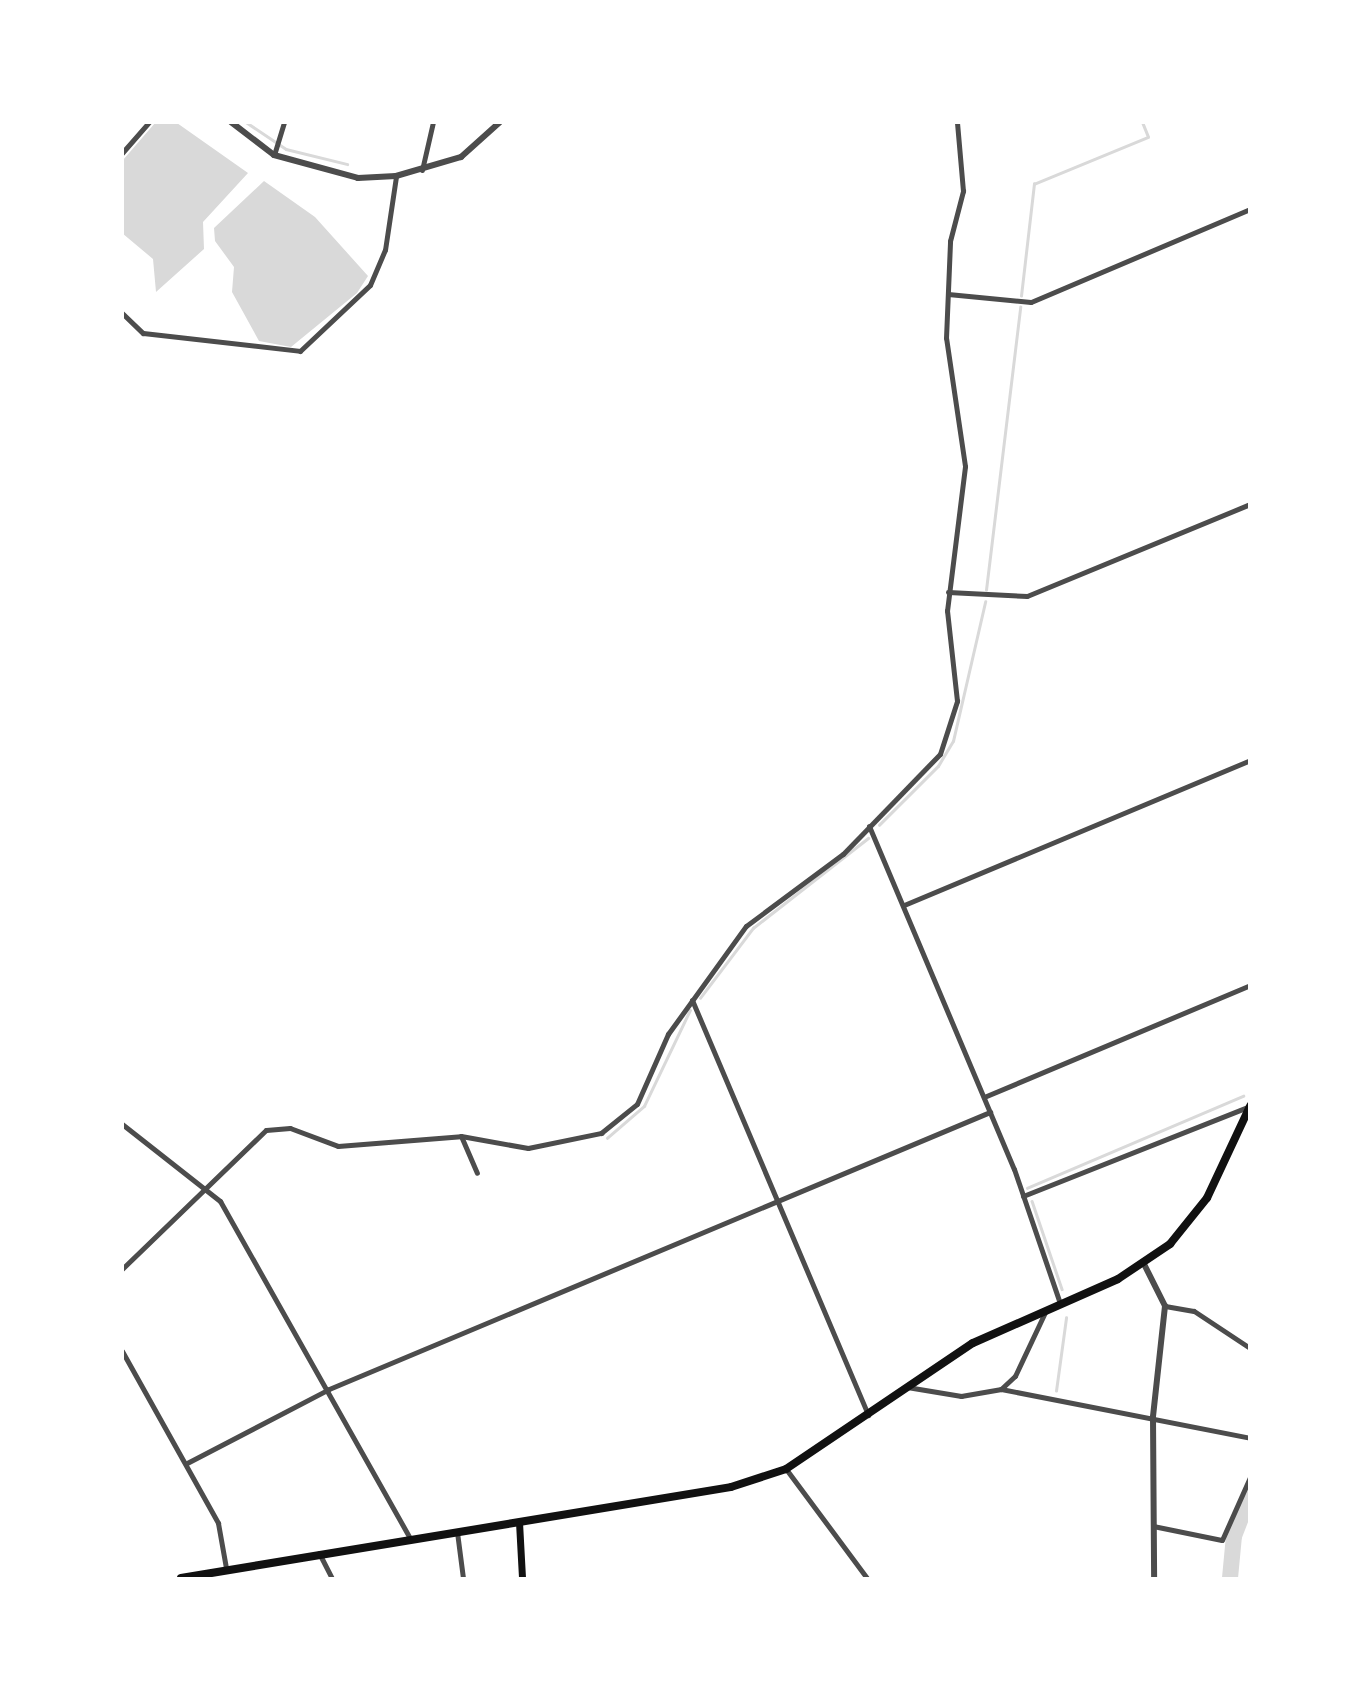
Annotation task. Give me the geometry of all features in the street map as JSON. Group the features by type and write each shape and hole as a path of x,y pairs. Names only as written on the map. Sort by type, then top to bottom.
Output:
{"main road":[{"path":"181,1578 226,1568 731,1488 786,1469 869,1416 973,1343 1144,1264 1170,1244 1207,1198 1250,1106"},
{"path":"519,1522 522,1578"}],"street":[{"path":"122,153 149,122"},
{"path":"231,122 274,155 358,178 396,176 461,157 500,122"},
{"path":"274,155 284,122"},
{"path":"422,170 433,122"},
{"path":"122,1269 200,1188 273,1128 338,1146 461,1136 528,1148 601,1133 637,1104 668,1034 746,926 843,854 919,778 948,736 958,678 948,592 965,466 946,338 950,241 963,191 957,122"},
{"path":"122,313 143,333 300,351 370,285 385,250 396,176"},
{"path":"948,294 1031,302 1250,209"},
{"path":"948,592 1027,596 1250,504"},
{"path":"904,905 1250,760"},
{"path":"869,826 984,1097 1023,1196 1060,1303"},
{"path":"984,1097 1250,985"},
{"path":"692,1000 869,1416"},
{"path":"1023,1196 1250,1106"},
{"path":"187,1463 329,1389 990,1112"},
{"path":"122,1124 230,1216 410,1538"},
{"path":"461,1136 477,1173"},
{"path":"1144,1264 1166,1306 1153,1418 1154,1578"},
{"path":"1166,1306 1194,1311 1250,1348"},
{"path":"1001,1390 1046,1319 1046,1308"},
{"path":"122,1351 187,1463 218,1523 226,1568"},
{"path":"907,1387 961,1396 1001,1390 1250,1437"},
{"path":"786,1469 867,1578"},
{"path":"1153,1526 1222,1540 1250,1477"},
{"path":"457,1532 463,1578"},
{"path":"319,1553 332,1578"}],"shaded area":[{"path":"155,123 177,123 248,173 203,222 204,249 156,292 153,259 122,233 123,160"},
{"path":"264,181 315,217 368,276 357,293 291,347 259,341 232,292 234,267 215,241 214,228"}],"waterway":[{"path":"246,122 286,149 347,164"},
{"path":"1021,296 1034,184 1148,137 1142,122"},
{"path":"986,590 1020,307"},
{"path":"879,825 938,766 953,741 985,602"},
{"path":"700,998 753,928 868,838"},
{"path":"607,1138 644,1106 690,1010"},
{"path":"1027,1188 1243,1096"},
{"path":"1032,1201 1062,1289"},
{"path":"1056,1391 1066,1318"},
{"path":"1230,1578 1234,1536 1250,1495"}]}
